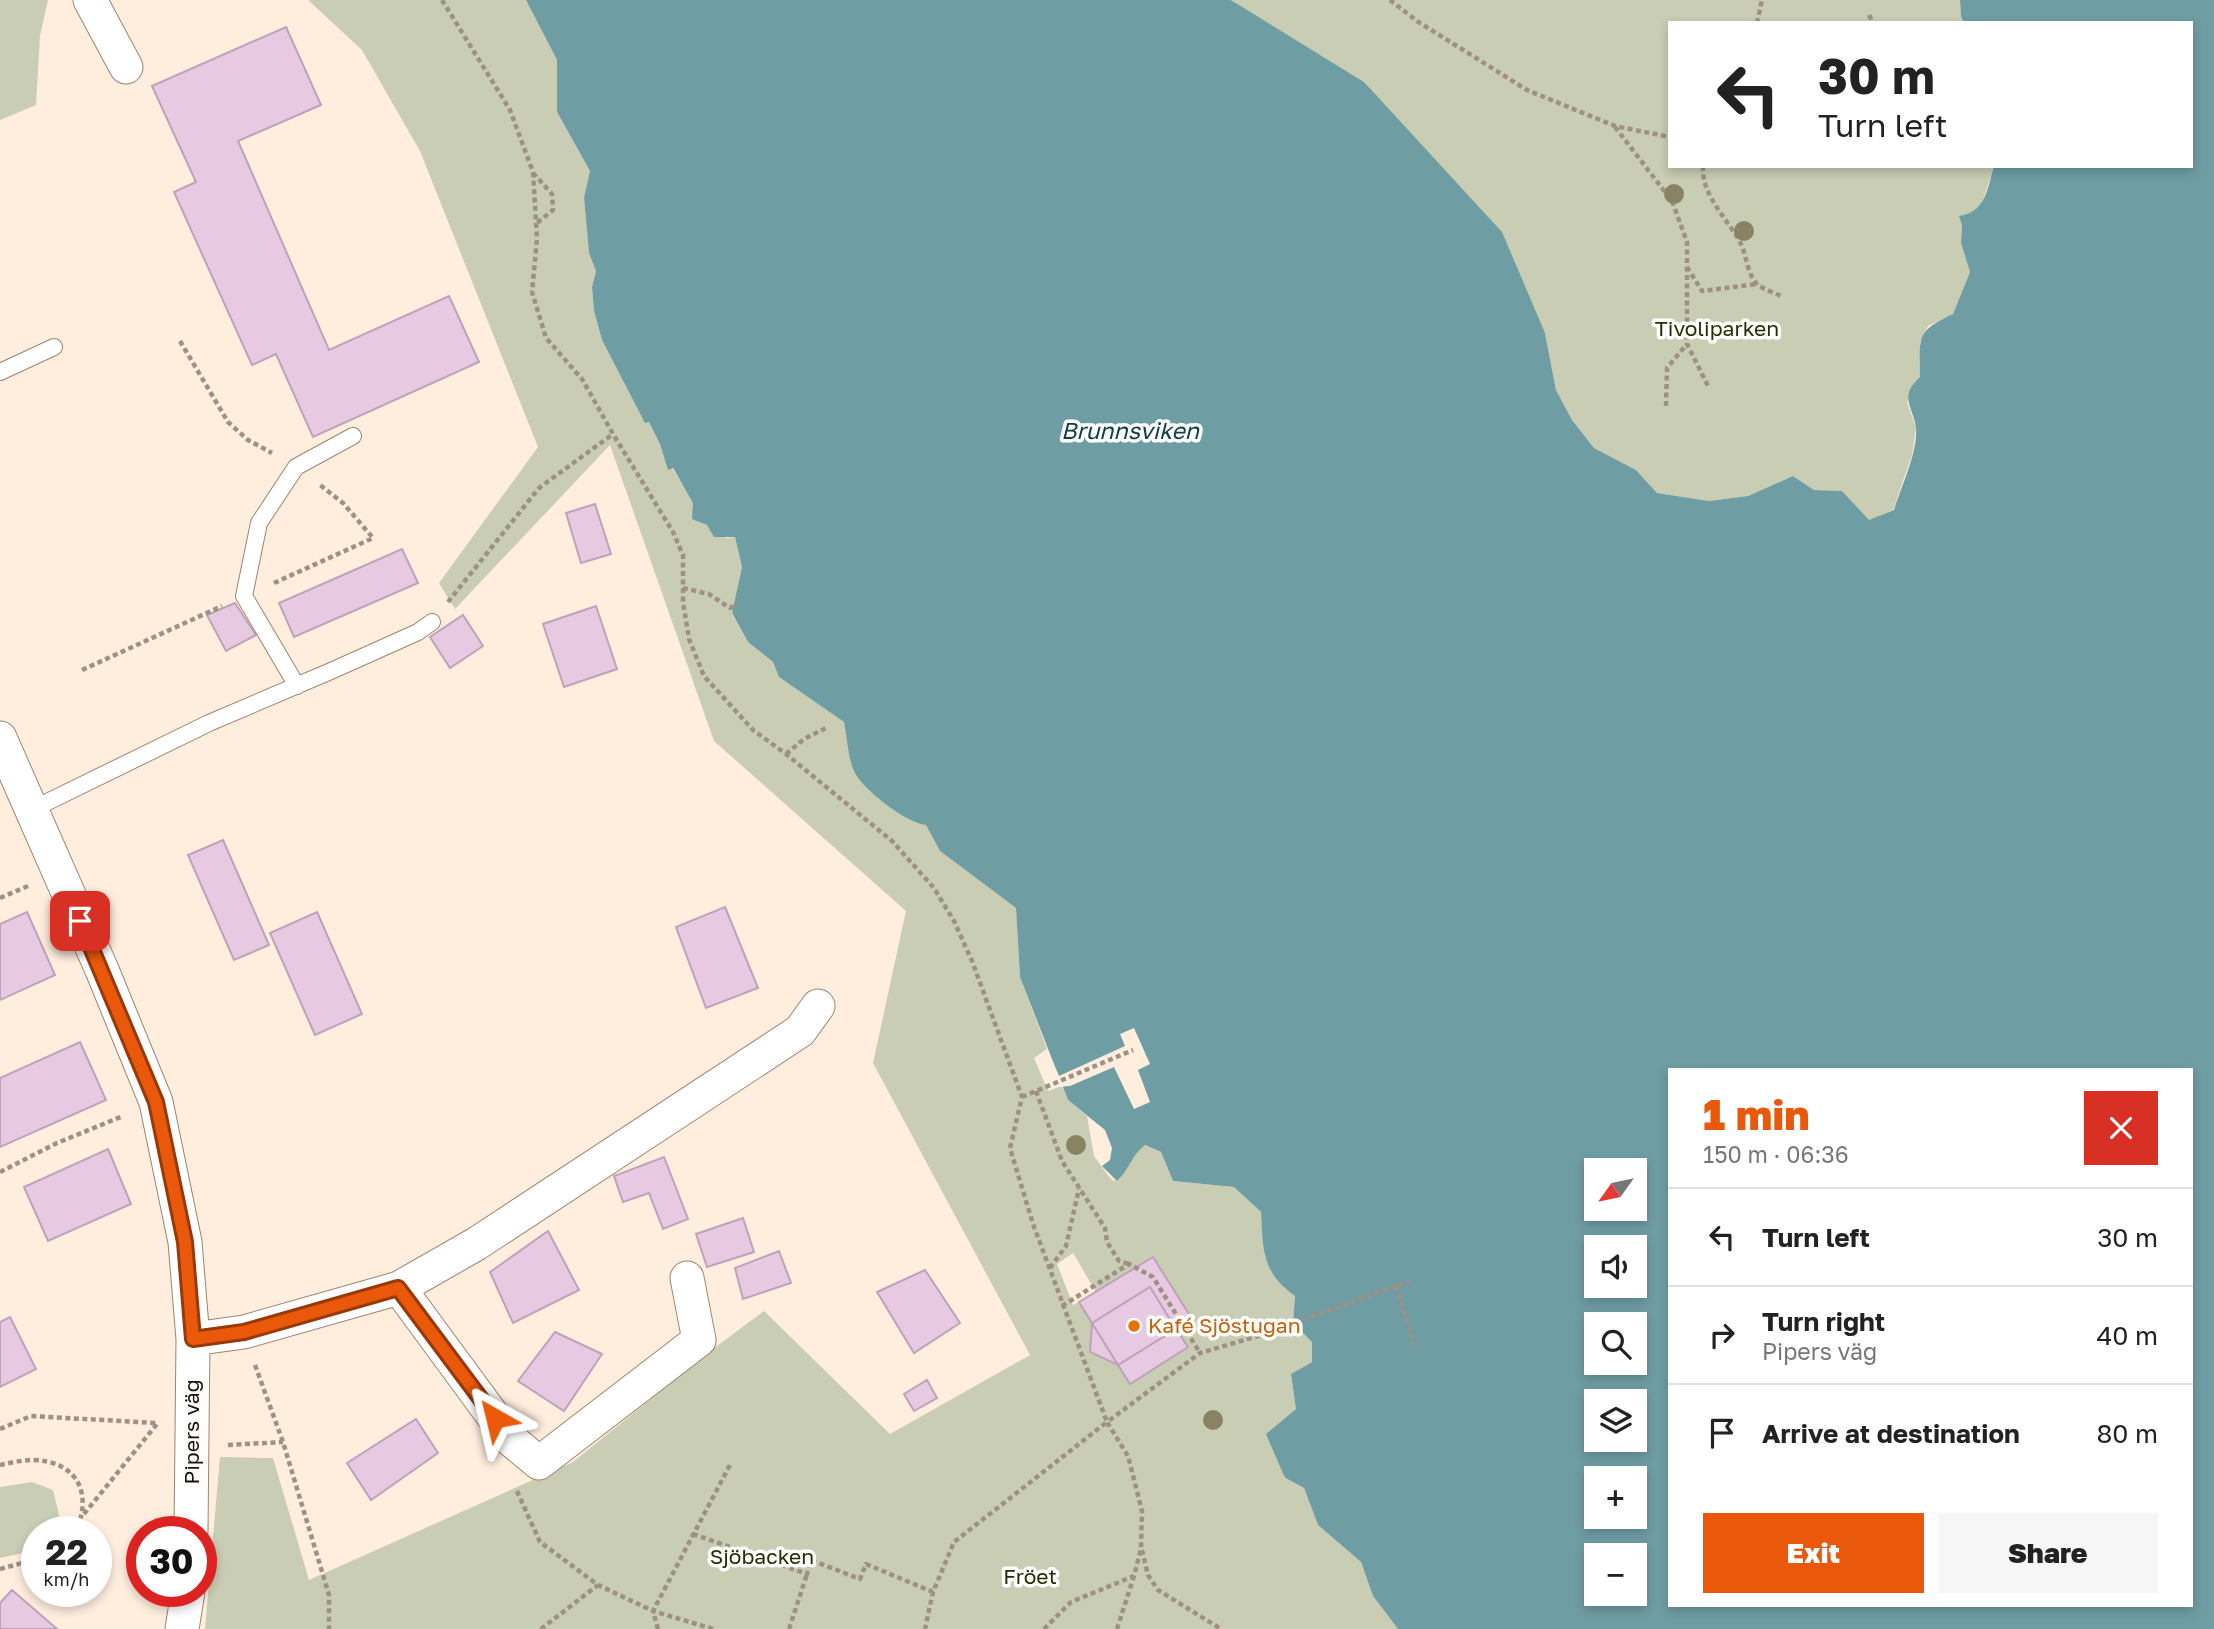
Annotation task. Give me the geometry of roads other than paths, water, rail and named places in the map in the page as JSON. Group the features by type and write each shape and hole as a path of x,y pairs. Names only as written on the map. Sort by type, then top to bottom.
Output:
{"street":[{"path":"90,0 126,67"},
{"name":"Pipers väg","path":"0,738 102,970 156,1102 185,1242 193,1339 191,1516"},
{"path":"193,1339 244,1332 398,1288 476,1244 800,1031 818,1006"},
{"path":"398,1288 510,1439 539,1463 699,1340 687,1278"},
{"path":"183,1629 186,1607"}],"lane":[{"path":"0,372 54,348"},
{"path":"297,686 244,596 259,523 296,467 353,436"},
{"path":"31,810 209,723 418,632 432,622"}],"water":[{"name":"Brunnsviken","path":"526,0 1231,0 1364,82 1502,232 1545,333 1556,390 1572,420 1594,448 1636,470 1657,493 1709,501 1748,496 1793,476 1814,490 1842,491 1869,520 1894,510 1905,480 1916,437 1908,396 1913,384 1920,377 1920,344 1926,331 1953,314 1970,272 1961,243 1962,225 1959,216 1975,210 1980,204 1993,168 2193,168 2193,21 1963,21 1960,0 2214,0 2214,1629 1398,1629 1373,1596 1361,1562 1318,1525 1304,1488 1285,1478 1266,1434 1296,1409 1291,1374 1312,1362 1312,1342 1293,1323 1295,1296 1276,1278 1266,1259 1261,1212 1234,1187 1173,1181 1161,1152 1145,1145 1117,1181 1102,1166 1110,1160 1112,1148 1105,1130 1068,1100 1020,977 1016,908 940,851 926,825 897,812 866,787 854,771 844,722 779,677 773,662 748,642 732,613 742,567 735,537 714,537 707,525 692,519 693,503 673,468 668,470 660,444 649,422 645,423 602,340 594,311 592,287 596,271 589,253 584,198 590,171 557,112 557,60"}],"place":[{"name":"Kafé Sjöstugan","path":"1134,1326"}],"park label":[{"name":"Tivoliparken","path":"1717,329"},
{"name":"Sjöbacken","path":"762,1557"},
{"name":"Fröet","path":"1030,1577"}]}
